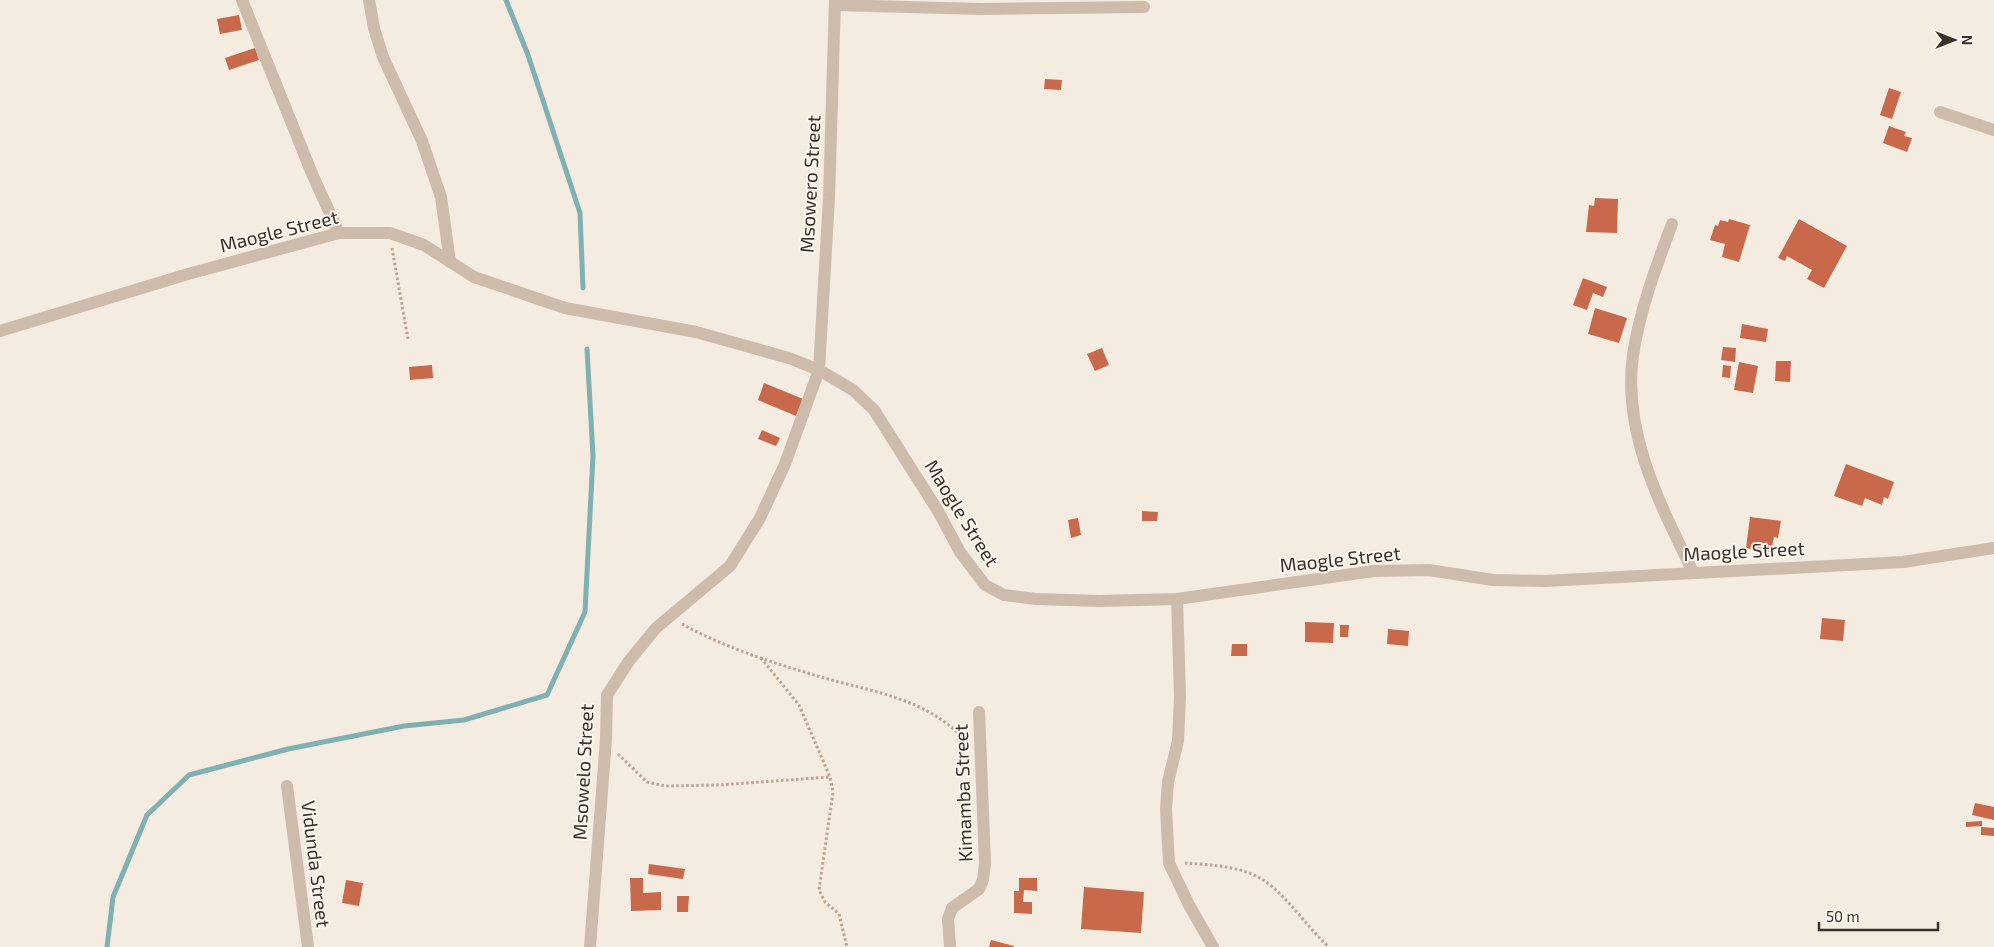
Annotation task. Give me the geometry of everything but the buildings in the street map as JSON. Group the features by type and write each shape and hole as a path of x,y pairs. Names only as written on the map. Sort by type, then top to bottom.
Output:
{"street":[{"path":"242,0 313,176 339,233"},
{"path":"369,0 374,28 383,57 422,141 441,197 450,262"},
{"path":"835,2 981,9 1144,7"},
{"name":"Msowero Street","path":"819,370 829,198 835,2"},
{"path":"1940,112 1994,130"},
{"path":"1672,224 1645,298 1633,356 1632,402 1638,438 1648,474 1692,572"},
{"name":"Maogle Street","path":"0,331 188,274 339,233 390,233 424,245 474,277 565,308 696,332 789,358 819,370 852,390 874,410 938,511 960,552 985,585 1004,595 1036,599 1177,599 1374,571 1429,570 1514,582 1903,562 1994,548"},
{"name":"Msowelo Street","path":"590,947 606,739 606,695 656,628 730,566 760,518 785,464 819,370"},
{"path":"1177,599 1180,696 1178,741 1168,782 1166,809 1169,862 1189,905 1214,947"},
{"name":"Kimamba Street","path":"950,947 948,919 952,908 979,890 983,880 985,862 979,712"},
{"name":"Vidunda Street","path":"287,786 308,947"}],"path":[{"path":"390,233 408,340"},
{"path":"670,618 705,637 760,658 811,675 907,701 927,711 962,736 981,760"},
{"path":"760,658 799,705 830,777 833,792 819,890 825,902 839,914 847,947"},
{"path":"606,739 633,770 647,782 665,786 719,785 830,777"},
{"path":"1169,862 1220,866 1248,873 1269,884 1329,947"}],"waterway":[{"path":"506,0 528,55 580,213 583,288"},
{"path":"107,947 113,897 147,815 189,775 288,749 404,726 464,720 547,695 585,612 593,456 587,349"}]}
